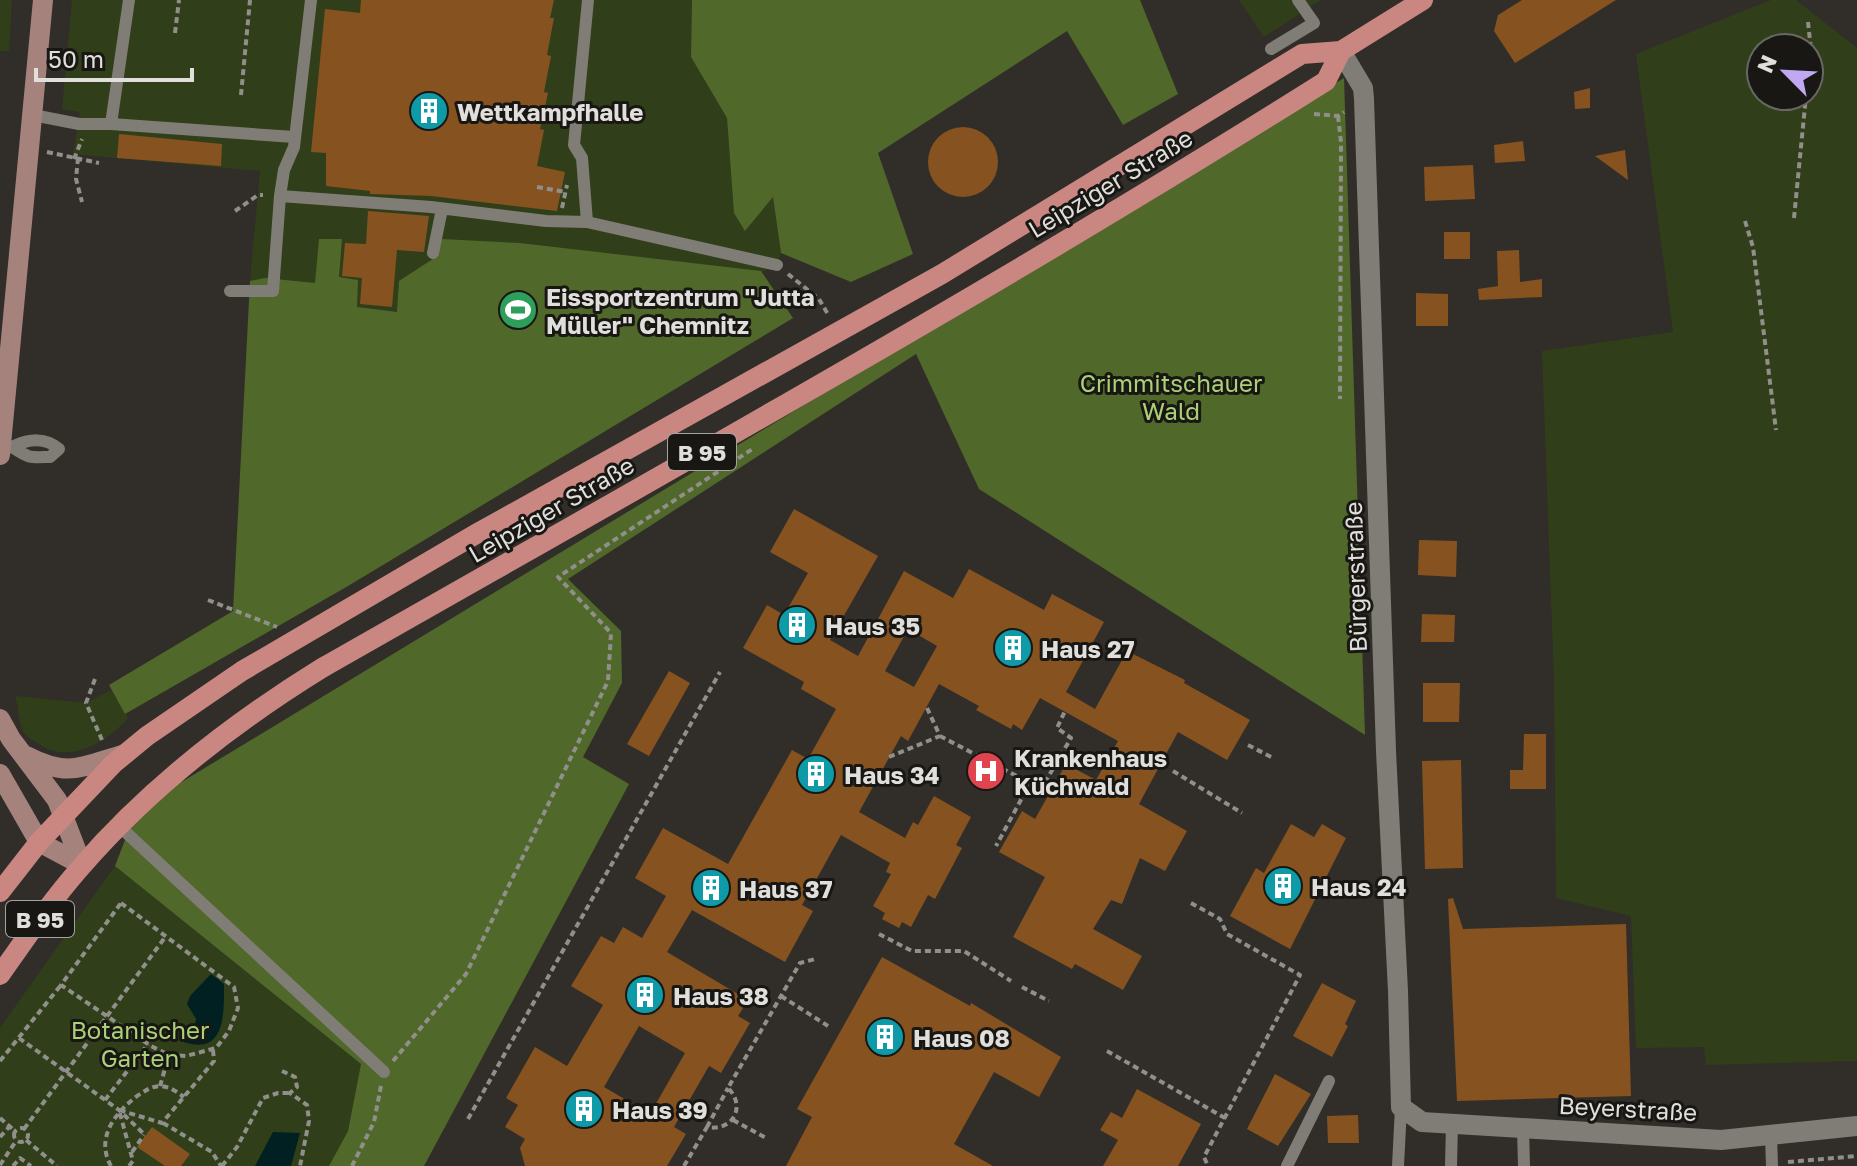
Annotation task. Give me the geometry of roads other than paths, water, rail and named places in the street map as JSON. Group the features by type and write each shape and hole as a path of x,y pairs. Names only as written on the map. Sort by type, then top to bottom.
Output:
{"main road":[{"name":"Leipziger Straße","path":"0,892 39,842 117,756 242,671 767,370 942,274 1302,54 1341,51 1423,0"},
{"name":"Leipziger Straße","path":"0,975 51,903 119,826 204,748 265,704 348,653 882,350 1082,232 1326,81 1341,51"}],"street":[{"path":"5,449 43,0"},
{"name":"Bürgerstraße","path":"1341,51 1363,88 1364,99 1401,1107"},
{"path":"0,719 57,800 82,865"},
{"path":"22,754 60,770 117,756"},
{"path":"0,774 39,842 82,865"},
{"name":"Beyerstraße","path":"1401,1107 1422,1122 1721,1140 1857,1126"}],"lane":[{"path":"111,124 129,0"},
{"path":"230,291 273,291 275,196 294,147 311,0"},
{"path":"587,222 582,158 574,145 588,0"},
{"path":"1271,49 1314,23 1298,0"},
{"path":"33,115 79,124 294,137"},
{"path":"275,196 546,221 587,222 777,265"},
{"path":"433,253 442,209"},
{"path":"119,826 384,1072"},
{"path":"1287,1166 1329,1081"},
{"path":"1398,1166 1401,1107"},
{"path":"1451,1166 1452,1124"},
{"path":"1523,1128 1524,1166"},
{"path":"1771,1135 1772,1165"}],"water":[{"path":"211,974 224,984 224,1008 219,1030 207,1043 196,1045 181,1041 186,1030 194,1030 196,1019 187,1004 190,996"},
{"path":"273,1132 300,1133 291,1166 255,1166"}],"place":[{"name":"Wettkampfhalle","path":"429,111"},
{"name":"Eissportzentrum \"Jutta Müller\" Chemnitz","path":"518,310"},
{"name":"Haus 35","path":"797,625"},
{"name":"Haus 27","path":"1013,648"},
{"name":"Krankenhaus Küchwald","path":"986,771"},
{"name":"Haus 34","path":"816,774"},
{"name":"Haus 24","path":"1283,886"},
{"name":"Haus 37","path":"711,888"},
{"name":"Haus 38","path":"645,995"},
{"name":"Haus 08","path":"885,1037"},
{"name":"Haus 39","path":"584,1109"}],"park label":[{"name":"Crimmitschauer Wald","path":"1171,396"},
{"name":"Botanischer Garten","path":"140,1043"}]}
